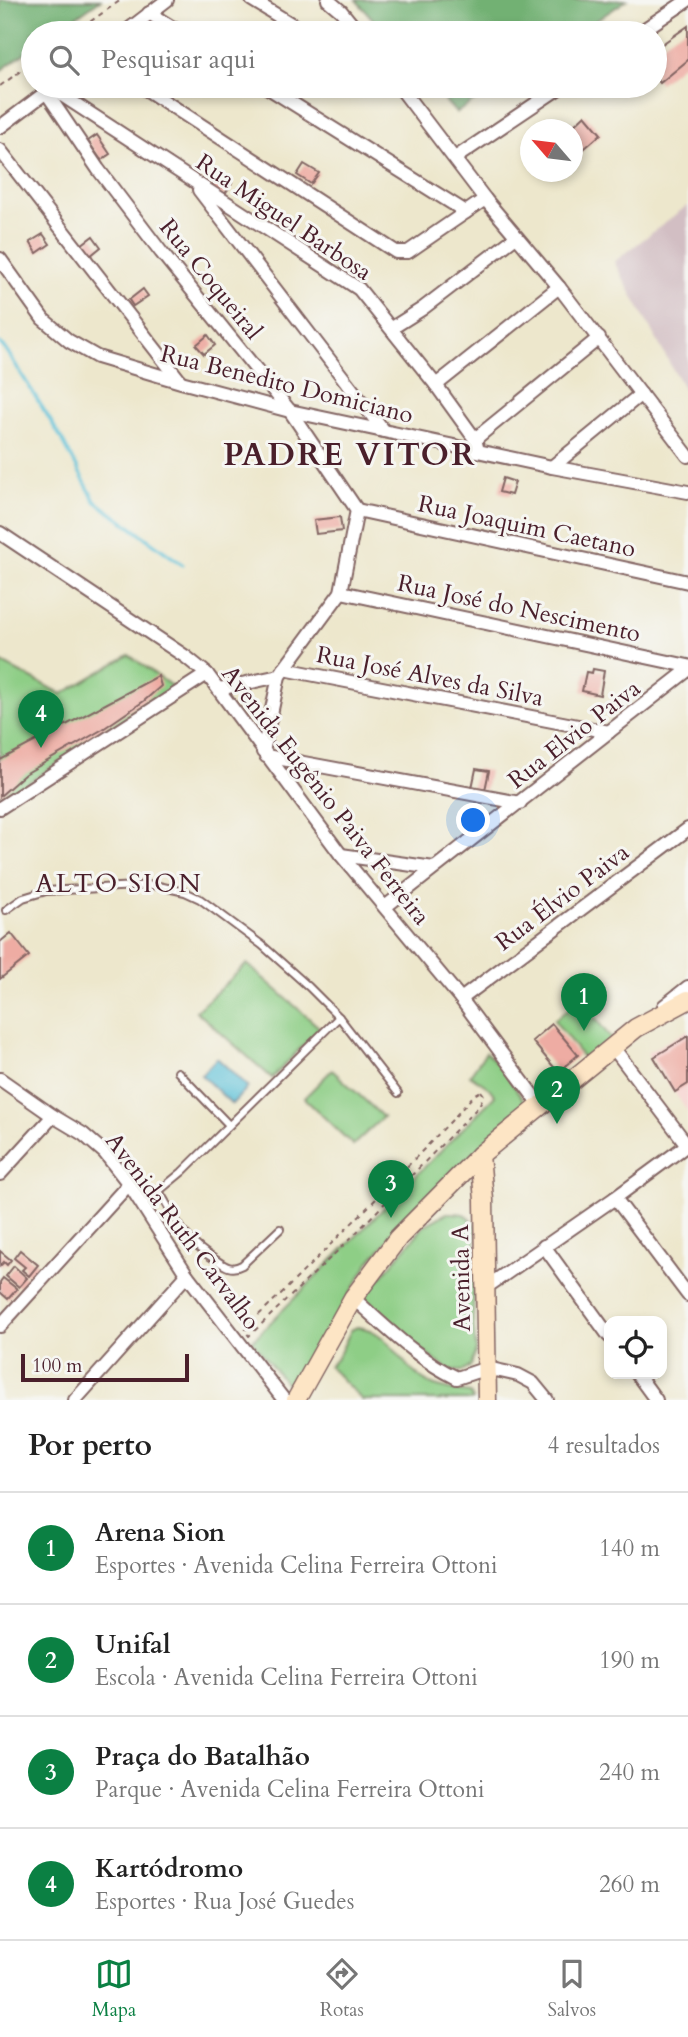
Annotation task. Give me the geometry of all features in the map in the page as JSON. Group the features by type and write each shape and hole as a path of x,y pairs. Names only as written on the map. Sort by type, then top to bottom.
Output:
{"street":[{"path":"139,21 167,0"},
{"path":"251,0 286,21"},
{"path":"328,0 349,21"},
{"path":"657,21 688,0"},
{"path":"149,13 162,21"},
{"path":"0,127 39,98"},
{"name":"Rua Coqueiral","path":"56,98 98,169 290,411 357,510"},
{"name":"Rua Miguel Barbosa","path":"65,98 352,283 369,299 436,385 477,445"},
{"path":"159,98 396,252 408,252 485,199"},
{"path":"284,98 466,212"},
{"path":"409,98 485,199 599,338 688,456"},
{"path":"455,158 544,98"},
{"path":"0,150 181,382"},
{"path":"193,182 384,431"},
{"path":"392,328 422,309 516,237"},
{"name":"Rua Benedito Domiciano","path":"0,259 43,319 69,341 97,357 290,411 384,431 477,445 552,467 688,492"},
{"path":"436,385 559,287"},
{"path":"477,445 599,338"},
{"path":"552,467 641,394"},
{"path":"357,510 341,592 282,673 264,754 520,803"},
{"name":"Rua Joaquim Caetano","path":"357,510 688,582"},
{"name":"Avenida Eugênio Paiva Ferreira","path":"0,533 186,656 207,674 341,855 461,999 540,1105"},
{"name":"Rua José do Nescimento","path":"341,592 688,668"},
{"name":"Rua Elvio Paiva","path":"385,907 688,668"},
{"path":"219,689 282,673"},
{"name":"Rua José Alves da Silva","path":"282,673 609,732"},
{"path":"0,808 207,674"},
{"name":"Rua Élvio Paiva","path":"461,999 688,828"},
{"path":"341,855 434,868"},
{"path":"296,1400 354,1298 398,1238 480,1155 688,987"},
{"path":"636,1028 688,1000"},
{"path":"485,1288 687,1145 612,1046"},
{"name":"Avenida Ruth Carvalho","path":"0,1079 93,1141 105,1153 129,1184 187,1275 284,1400"},
{"path":"0,1174 53,1116"},
{"name":"Avenida A","path":"480,1155 485,1200 487,1400"},
{"path":"0,1326 129,1184"},
{"path":"615,1198 688,1295"},
{"path":"544,1246 604,1329"},
{"path":"75,1400 187,1275"},
{"path":"354,1298 437,1369 457,1378 487,1368 526,1378 547,1400"},
{"path":"641,1379 656,1400"}],"lane":[{"path":"6,910 23,898 46,891 154,885 185,892 200,899 261,945 309,987 339,1017 398,1093"},
{"path":"142,1205 229,1125 339,1017"},
{"path":"178,1072 229,1125"},
{"path":"159,1191 188,1238 204,1253 229,1268 242,1265 280,1229"}],"path":[{"path":"91,21 121,0"},
{"path":"0,86 21,71"},
{"path":"481,1091 484,1095 479,1106 352,1237 250,1336 245,1331 247,1326 373,1202 474,1095 481,1091"}],"shaded area":[{"path":"688,205 688,397 614,262"},
{"path":"688,1030 688,1112 647,1053"}],"green space":[{"path":"0,0 100,0 70,21 21,21 21,56 0,71"},
{"path":"356,0 627,0 595,21 374,21"},
{"path":"443,98 479,98 456,113"},
{"path":"129,655 174,688 0,801 0,662 62,694"},
{"path":"247,964 320,1028 272,1078 196,1011"},
{"path":"581,1000 614,1042 588,1064 554,1020"},
{"path":"486,1052 504,1071 528,1107 403,1223 369,1262 292,1391 252,1341 495,1096 489,1088 470,1075"},
{"path":"332,1070 383,1117 353,1145 304,1098"},
{"path":"447,1213 464,1214 476,1227 473,1319 476,1349 471,1366 463,1371 451,1371 434,1360 363,1298 425,1225"},
{"path":"357,1327 368,1329 387,1342 419,1377 428,1383 444,1389 470,1393 473,1400 362,1400 329,1366 338,1357 351,1330"}],"water":[{"path":"217,1058 248,1087 232,1104 201,1075"}],"building":[{"path":"688,26 688,60 667,77 667,41"},
{"path":"585,115 601,134 583,150 583,119 581,119"},
{"path":"97,135 110,154 101,160 88,141"},
{"path":"304,164 319,173 311,184 297,175"},
{"path":"219,175 232,183 223,197 210,189"},
{"path":"43,234 50,244 37,253 30,242"},
{"path":"93,236 101,247 90,256 81,245"},
{"path":"143,289 148,296 133,306 129,300"},
{"path":"208,335 215,345 204,354 196,345"},
{"path":"503,478 515,482 511,495 499,492"},
{"path":"340,517 342,531 316,534 314,520"},
{"path":"593,669 604,671 600,695 582,691 586,672 592,673"},
{"path":"158,676 161,686 144,701 103,729 25,774 0,796 0,760"},
{"path":"476,769 489,771 485,790 472,788"},
{"path":"11,933 29,956 0,979 0,942"},
{"path":"552,1024 578,1055 558,1072 532,1041"},
{"path":"688,1036 688,1084 675,1092 654,1057"},
{"path":"20,1250 38,1265 29,1276 22,1270 25,1267 14,1258"},
{"path":"0,1251 11,1260 7,1265 4,1262 0,1266"},
{"path":"14,1266 27,1278 19,1287 6,1276"},
{"path":"3,1278 17,1289 8,1299 0,1292"}],"waterway":[{"path":"0,343 60,436 95,501 183,565"}],"place":[{"name":"Kartódromo","path":"41,748"},
{"name":"Arena Sion","path":"584,1031"},
{"name":"Unifal","path":"557,1124"},
{"name":"Praça do Batalhão","path":"391,1218"}],"district":[{"name":"PADRE VITOR","path":"350,454"},
{"name":"ALTO SION","path":"119,883"}]}
